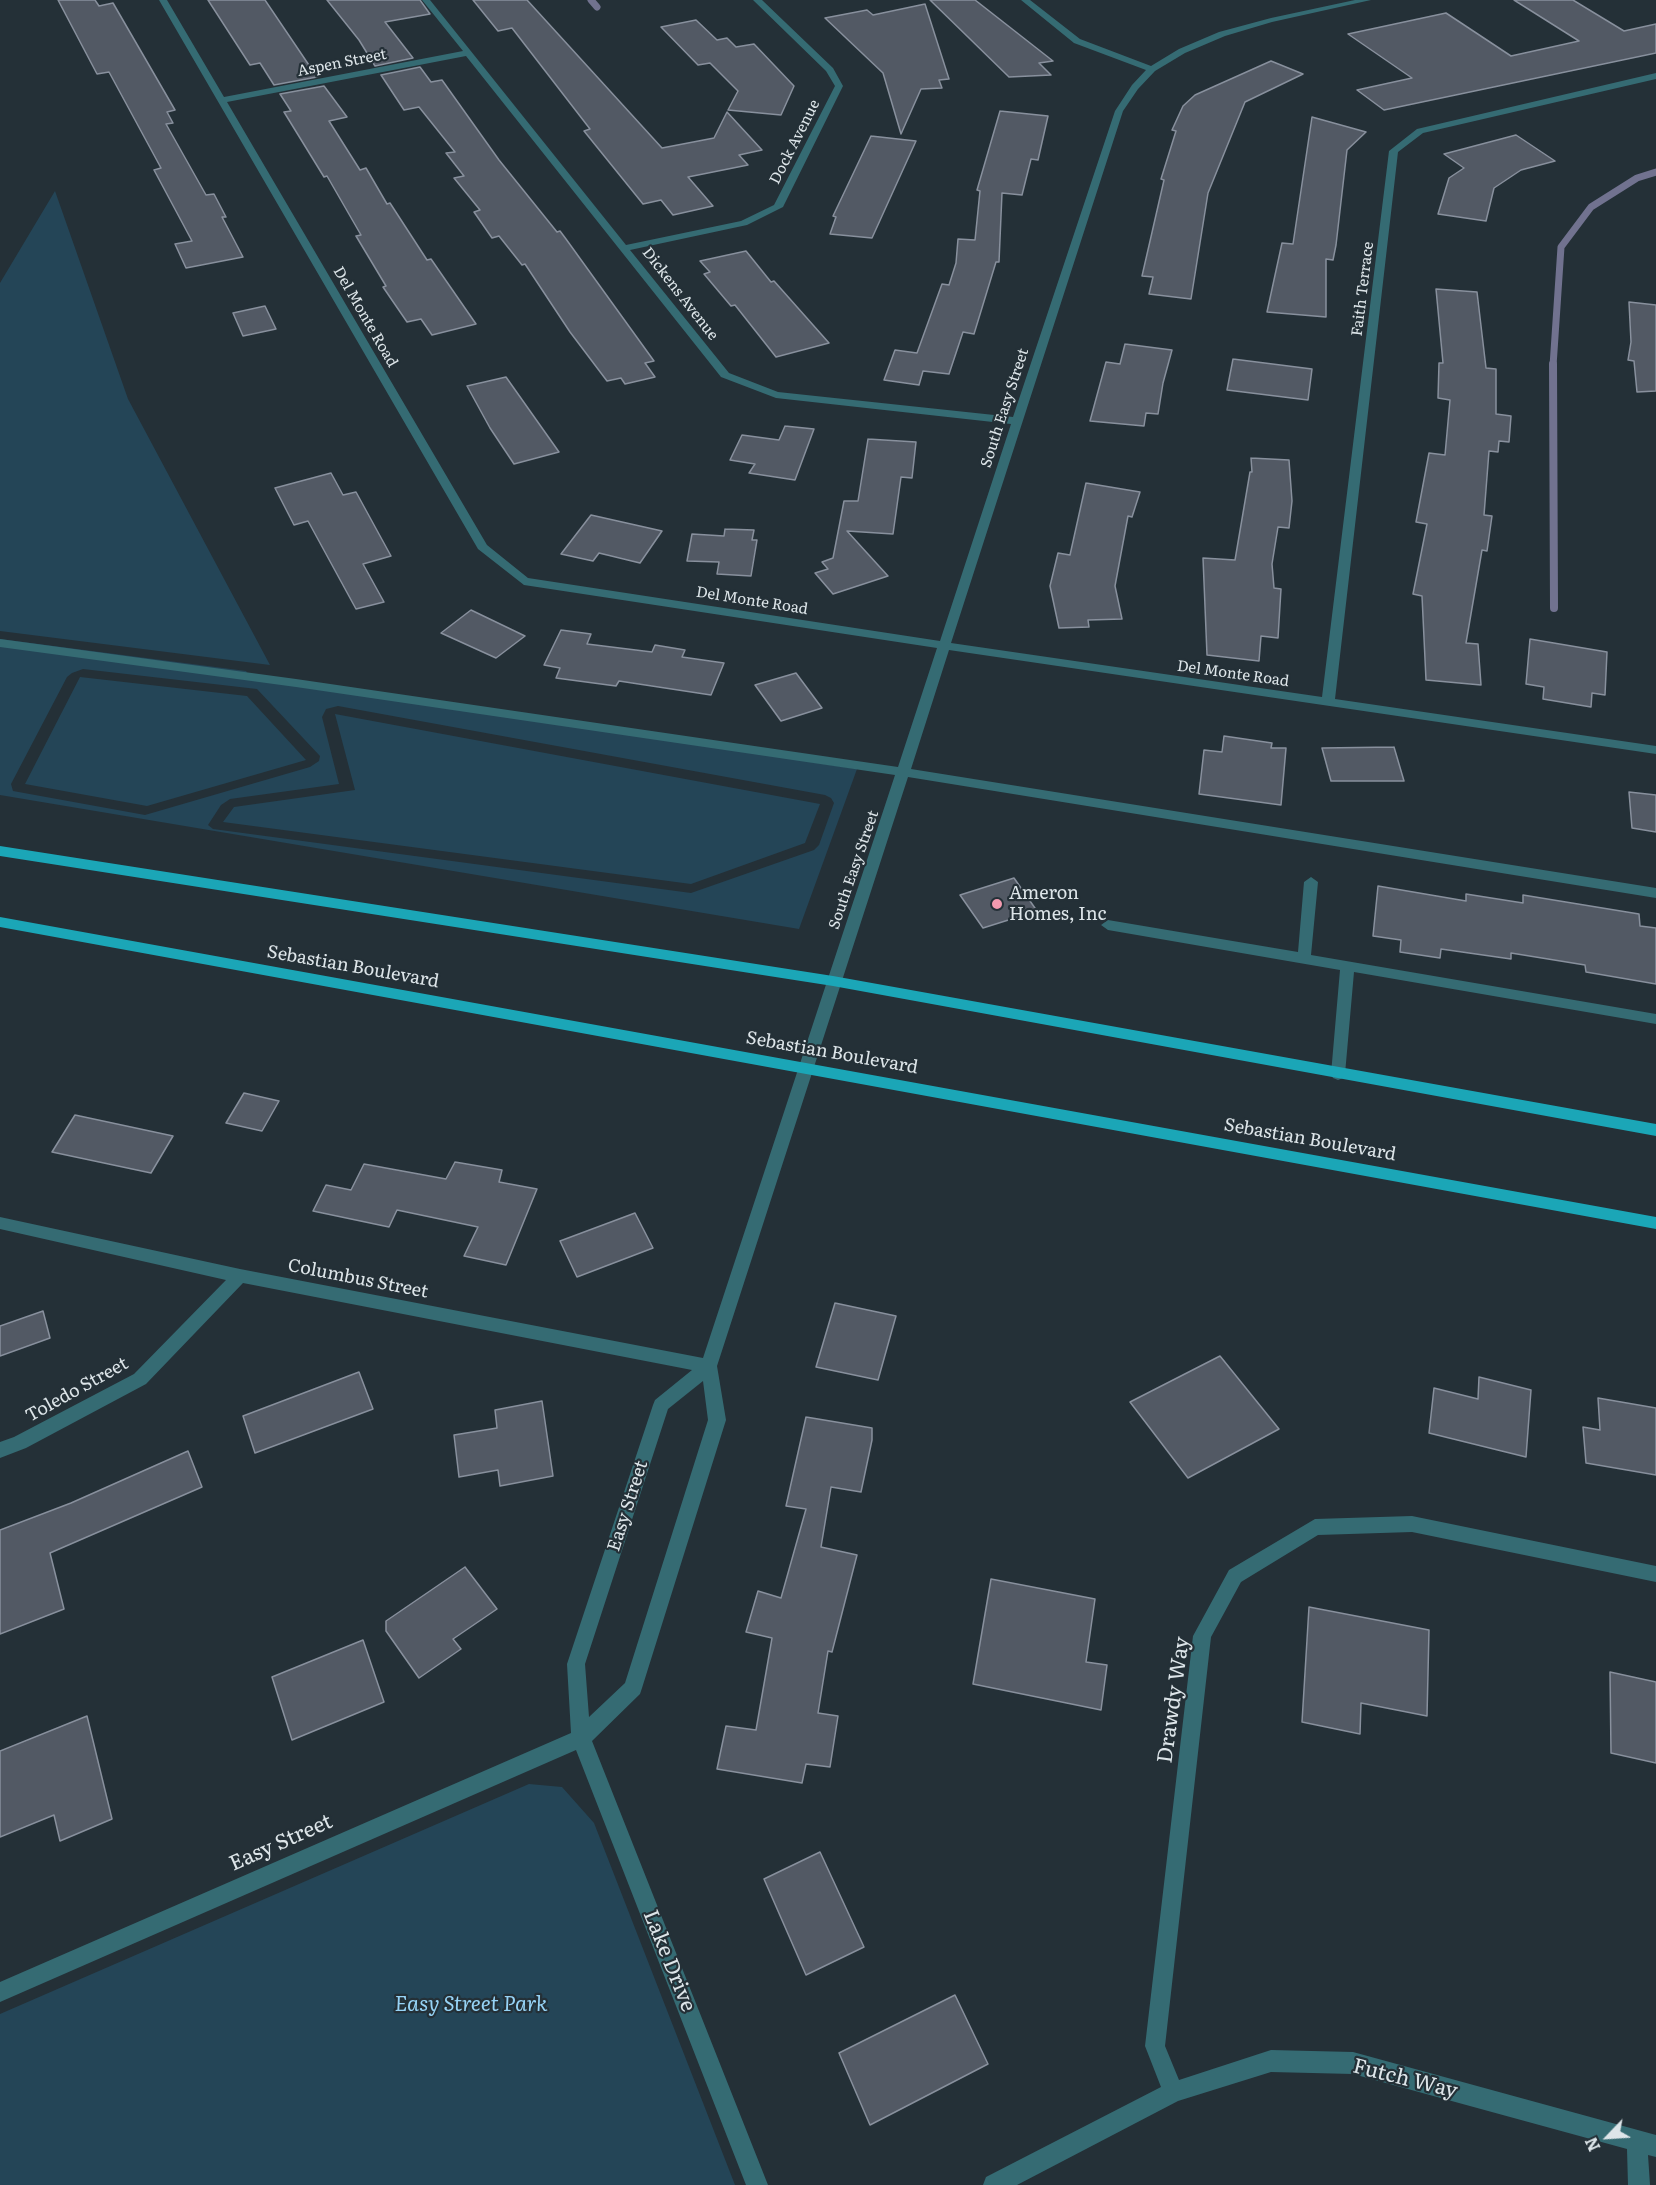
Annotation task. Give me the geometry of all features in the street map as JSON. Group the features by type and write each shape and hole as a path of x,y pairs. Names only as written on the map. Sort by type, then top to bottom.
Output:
{"main road":[{"path":"0,852 833,981 1656,1130"},
{"name":"Sebastian Boulevard","path":"0,922 1656,1223"}],"street":[{"name":"Del Monte Road","path":"163,0 482,547 525,581 945,646 1656,750"},
{"name":"Dickens Avenue","path":"426,0 725,375 776,394 1016,422"},
{"name":"Dock Avenue","path":"625,248 744,223 778,207 839,86 838,79 830,70 757,0"},
{"path":"1025,0 1077,41 1152,69"},
{"name":"South Easy Street","path":"833,981 1119,111 1135,87 1152,69 1182,51 1222,34 1271,20 1366,0"},
{"name":"Aspen Street","path":"222,100 468,53"},
{"name":"Faith Terrace","path":"1328,703 1394,151 1420,131 1656,76"},
{"path":"0,643 296,683 903,772 1656,893"},
{"path":"1304,959 1311,882"},
{"path":"1108,925 1656,1019"},
{"path":"1338,1074 1347,966"},
{"name":"Easy Street","path":"0,1992 580,1738 633,1688 717,1420 709,1366 833,981"},
{"name":"Columbus Street","path":"0,1223 240,1276 709,1366"},
{"name":"Toledo Street","path":"0,1450 20,1443 140,1379 240,1276"},
{"name":"Easy Street","path":"580,1738 576,1664 661,1405 709,1366"},
{"name":"Drawdy Way","path":"1174,2092 1155,2046 1202,1636 1235,1576 1315,1527 1412,1524 1656,1574"},
{"name":"Lake Drive","path":"580,1738 757,2185"},
{"name":"Futch Way","path":"994,2185 1174,2092 1271,2061 1353,2063 1646,2143"},
{"path":"1639,2185 1646,2143"}],"green space":[{"path":"55,191 128,399 270,665 0,631 0,283"},
{"path":"0,639 246,671 249,675 857,769 799,929 0,795","holes":["83,669 257,689 320,756 319,761 310,767 145,815 13,791 11,784 67,677","338,706 825,795 834,803 819,845 814,850 691,893 213,829 208,825 221,805 230,799 339,784 322,717 326,709"]},
{"path":"80,677 247,696 306,760 147,806 25,784"},
{"path":"335,714 820,804 805,843 691,884 223,822 234,807 355,790"},
{"name":"Easy Street Park","path":"529,1784 562,1787 594,1823 735,2185 0,2185 0,2014"}],"building":[{"path":"58,0 95,0 99,6 113,3 175,110 167,112 173,123 166,124 206,195 214,194 226,217 222,217 243,257 186,268 175,244 192,241 154,170 161,168 109,72 97,74"},
{"path":"208,0 265,0 317,77 274,85 260,63 250,65"},
{"path":"327,0 420,0 430,14 385,22 413,58 375,66 359,40"},
{"path":"473,0 527,0 662,148 714,138 727,112 762,150 739,155 748,165 688,177 713,206 673,215 661,200 643,204 584,131 590,129 512,28 498,31"},
{"path":"930,0 975,0 1053,61 1039,63 1051,75 1009,77"},
{"path":"1514,0 1573,0 1624,31 1656,24 1656,53 1384,110 1357,90 1412,78 1348,34 1446,13 1511,56 1579,41"},
{"path":"925,4 949,79 939,80 942,88 921,89 901,134 883,73 825,18 867,10 873,15"},
{"path":"696,20 717,40 727,38 736,47 754,44 794,86 781,115 728,110 738,91 710,63 698,65 661,27"},
{"path":"1271,61 1303,74 1245,102 1208,193 1191,299 1149,294 1153,277 1142,276 1164,180 1161,179 1176,131 1172,130 1183,106 1195,95"},
{"path":"420,67 431,82 442,80 499,160 557,232 560,231 654,361 645,363 655,377 625,384 621,378 607,381 570,332 525,264 522,265 499,236 492,238 474,212 480,210 454,178 464,176 446,153 455,152 419,107 404,110 381,75"},
{"path":"324,86 347,117 329,121 360,170 366,168 387,204 390,203 427,260 431,259 476,324 432,335 421,319 407,322 383,287 386,286 356,236 361,235 327,176 324,177 284,112 291,111 280,94"},
{"path":"1000,111 1048,116 1038,160 1031,159 1022,195 1002,193 999,262 996,262 974,334 963,332 949,374 923,371 919,385 884,380 895,350 917,353 942,284 949,285 956,263 958,239 975,240 980,191 977,190"},
{"path":"1312,117 1366,132 1347,150 1336,245 1333,260 1326,259 1326,317 1267,312 1282,243 1293,244"},
{"path":"1516,135 1555,161 1521,170 1494,188 1486,221 1438,214 1449,178 1464,168 1444,154"},
{"path":"871,136 916,141 872,238 830,234 836,217 833,216"},
{"path":"746,251 771,282 774,281 829,343 776,357 735,305 731,306 704,274 710,272 700,261"},
{"path":"1436,289 1477,292 1486,368 1496,369 1496,414 1511,416 1509,442 1499,441 1498,452 1489,451 1484,515 1492,516 1487,551 1482,550 1466,643 1478,644 1481,685 1426,680 1422,596 1413,594 1427,524 1416,522 1429,453 1445,455 1450,400 1438,398 1439,363 1443,363"},
{"path":"1629,302 1656,305 1656,391 1637,392 1634,361 1628,360 1631,342"},
{"path":"265,306 276,329 243,336 233,313"},
{"path":"1125,344 1172,350 1158,414 1146,413 1144,426 1090,421 1106,362 1120,364"},
{"path":"1233,359 1312,369 1308,400 1227,390"},
{"path":"506,377 559,452 514,464 490,428 467,386"},
{"path":"785,426 814,429 795,480 749,473 755,464 730,460 742,435 779,440"},
{"path":"868,439 916,442 912,478 901,477 893,534 847,531 888,576 833,594 815,573 828,569 822,562 833,558 844,501 858,501"},
{"path":"1251,458 1289,460 1292,501 1289,528 1278,527 1272,564 1274,588 1281,589 1278,638 1261,636 1259,661 1207,655 1203,558 1235,560 1250,472 1252,472"},
{"path":"331,473 343,495 356,492 391,556 363,564 384,602 356,609 308,521 294,525 275,488"},
{"path":"1086,483 1140,492 1132,517 1128,516 1115,586 1122,619 1088,620 1089,627 1059,628 1050,586 1058,553 1070,555"},
{"path":"591,515 662,531 640,563 599,553 593,561 561,554"},
{"path":"725,529 754,530 752,540 757,540 751,576 717,574 719,562 687,561 692,534 724,536"},
{"path":"471,610 525,636 496,658 441,633"},
{"path":"561,630 591,634 587,644 652,652 655,645 685,650 682,657 724,663 711,695 619,681 616,686 556,678 560,668 544,665"},
{"path":"1530,639 1607,652 1605,695 1592,693 1591,707 1543,699 1544,687 1526,684"},
{"path":"796,673 822,708 781,721 755,685"},
{"path":"1224,736 1272,743 1271,748 1286,748 1281,805 1199,794 1204,750 1222,752"},
{"path":"1394,747 1404,781 1331,781 1322,748"},
{"path":"1629,792 1656,795 1656,832 1632,828"},
{"path":"1014,878 1037,911 983,928 960,895"},
{"path":"1378,886 1466,901 1466,894 1523,903 1523,895 1639,914 1640,926 1656,928 1656,984 1586,972 1585,965 1511,953 1511,959 1441,949 1440,958 1400,952 1401,940 1373,936"},
{"path":"244,1093 279,1101 262,1131 226,1123"},
{"path":"75,1115 173,1136 151,1173 52,1152"},
{"path":"455,1162 502,1170 499,1182 537,1189 506,1265 464,1256 478,1227 397,1210 389,1227 313,1211 326,1185 351,1190 364,1164 446,1179"},
{"path":"635,1213 653,1248 577,1277 560,1241"},
{"path":"835,1303 896,1316 878,1380 816,1367"},
{"path":"43,1311 50,1338 0,1356 0,1326"},
{"path":"1220,1356 1279,1429 1188,1478 1130,1402"},
{"path":"359,1372 373,1409 255,1453 243,1416"},
{"path":"1479,1377 1531,1390 1526,1457 1429,1433 1434,1388 1478,1399"},
{"path":"1598,1398 1656,1408 1656,1475 1586,1463 1583,1427 1600,1430"},
{"path":"542,1401 553,1476 500,1486 498,1470 459,1477 454,1435 497,1428 495,1410"},
{"path":"806,1417 872,1428 872,1440 861,1492 831,1487 821,1547 857,1555 832,1652 828,1651 818,1713 838,1716 830,1767 806,1764 802,1783 717,1769 726,1726 756,1730 772,1638 746,1632 758,1591 781,1598 806,1509 786,1506"},
{"path":"188,1451 202,1487 50,1553 64,1609 0,1634 0,1530 71,1503"},
{"path":"465,1567 497,1609 453,1639 461,1649 419,1678 386,1631 386,1621"},
{"path":"991,1579 1095,1599 1086,1662 1107,1665 1101,1710 973,1684"},
{"path":"1309,1607 1429,1630 1427,1716 1361,1703 1360,1734 1302,1722"},
{"path":"363,1640 384,1702 292,1740 272,1677"},
{"path":"1610,1672 1656,1682 1656,1763 1611,1753"},
{"path":"87,1716 112,1819 60,1841 54,1815 0,1837 0,1751"},
{"path":"820,1852 864,1947 806,1975 764,1879"},
{"path":"955,1995 988,2064 870,2125 839,2053"}],"waterway":[{"path":"591,0 597,7"},
{"path":"1553,366 1561,247 1591,207 1637,178 1656,172"},
{"path":"1553,366 1554,608"}],"place":[{"name":"Ameron Homes, Inc","path":"997,904"}]}
